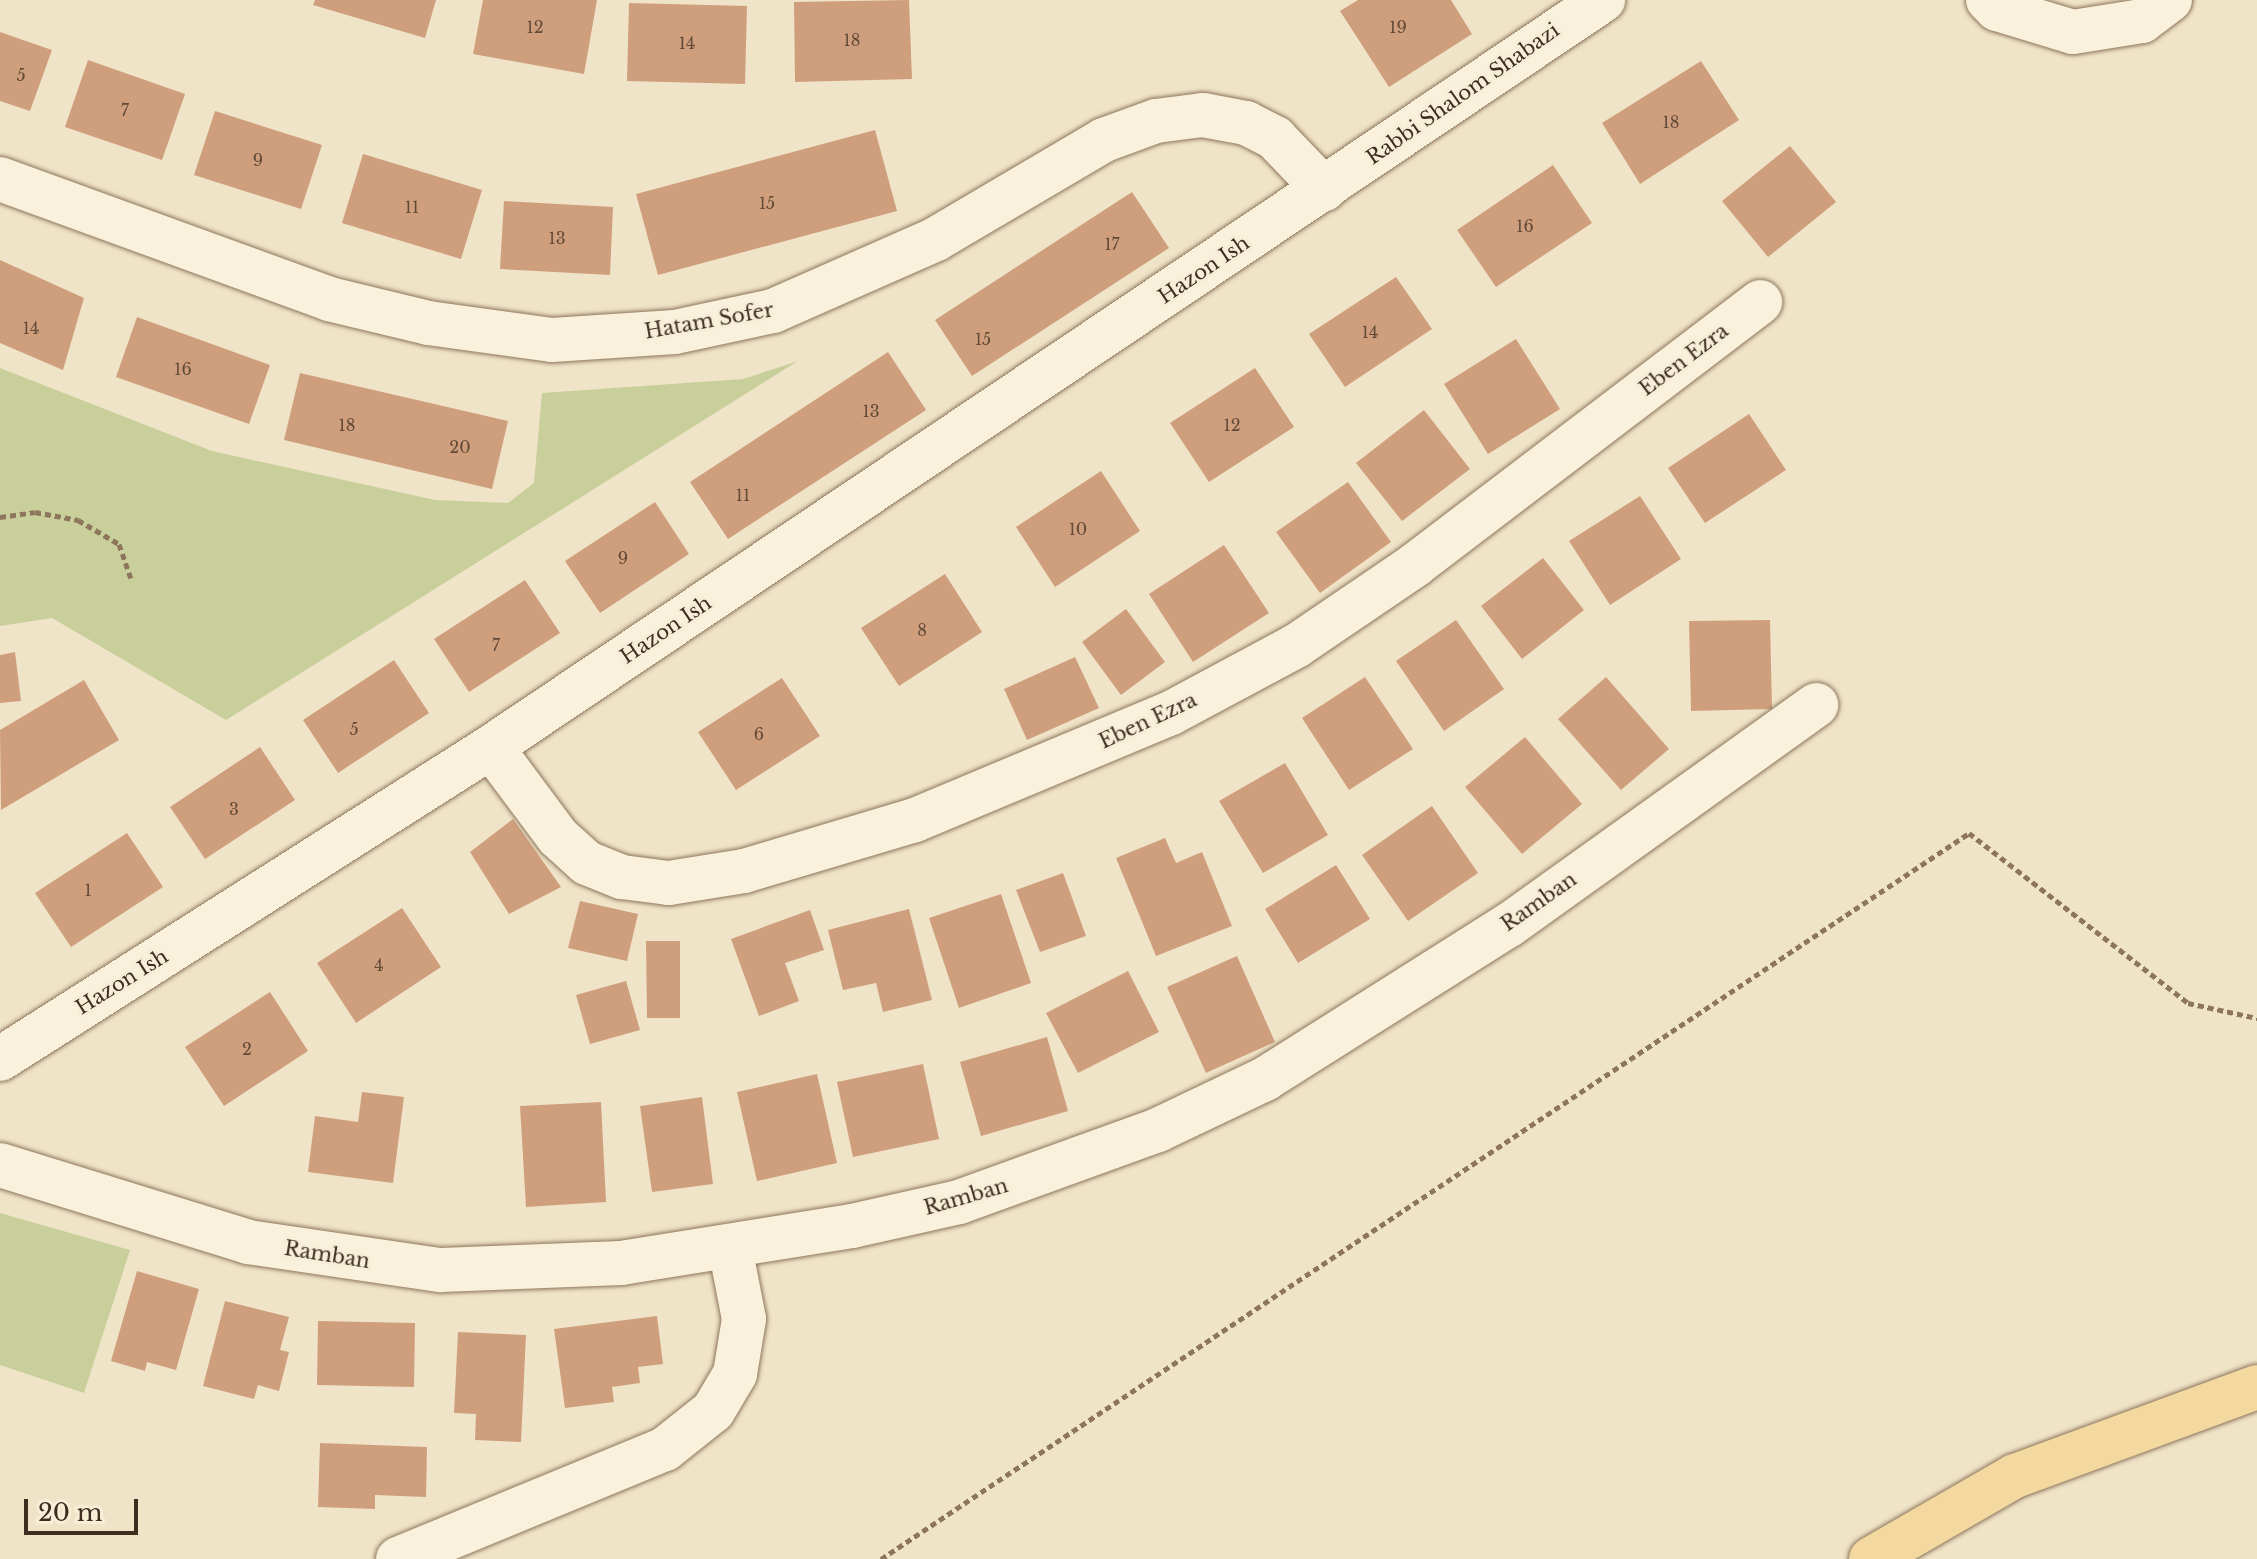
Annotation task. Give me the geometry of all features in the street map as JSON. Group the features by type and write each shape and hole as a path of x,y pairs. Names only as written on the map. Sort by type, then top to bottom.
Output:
{"main road":[{"path":"1871,1559 2015,1476 2257,1387"}],"street":[{"name":"Rabbi Shalom Shabazi","path":"1324,189 1603,0"},
{"path":"1988,0 1997,9 2073,32 2142,21 2170,0"},
{"name":"Hatam Sofer","path":"0,179 329,299 428,323 552,340 675,332 773,311 936,239 1104,140 1156,121 1203,115 1246,123 1275,138 1324,189"},
{"name":"Hazon Ish","path":"0,1059 491,747 1324,189"},
{"name":"Eben Ezra","path":"491,747 558,837 587,863 622,877 669,883 744,871 915,820 1171,713 1296,646 1415,565 1760,302"},
{"name":"Ramban","path":"0,1165 161,1219 353,1261 528,1270 730,1247 959,1202 1158,1130 1265,1079 1509,925 1816,705"},
{"path":"398,1559 665,1449 713,1411 735,1374 744,1319 730,1247"}],"path":[{"path":"0,517 35,512 78,520 119,544 131,578"},
{"path":"881,1559 1969,833 2188,1003 2257,1018"}],"green space":[{"path":"798,361 226,720 52,618 0,626 0,368 212,451 435,500 508,503 534,483 542,393 743,379"},
{"path":"0,1213 130,1250 84,1393 0,1365"}],"building":[{"path":"315,0 436,0 425,38 313,5"},
{"path":"483,0 597,0 584,74 473,54"},
{"path":"909,0 912,79 795,82 794,2"},
{"path":"1358,0 1451,0 1472,34 1389,87 1340,11"},
{"path":"629,3 747,6 745,84 627,81"},
{"path":"0,32 52,50 30,111 0,101"},
{"path":"88,60 185,94 162,160 65,127"},
{"path":"1701,61 1739,120 1640,184 1602,123"},
{"path":"215,111 322,145 301,209 194,175"},
{"path":"875,130 897,211 658,275 636,194"},
{"path":"1790,146 1836,202 1768,257 1722,201"},
{"path":"363,154 482,190 461,259 342,223"},
{"path":"1553,165 1592,223 1496,287 1457,230"},
{"path":"1132,192 1169,248 972,376 935,320"},
{"path":"504,201 613,207 610,275 500,269"},
{"path":"0,260 84,298 63,370 0,343"},
{"path":"1396,277 1432,329 1345,387 1309,334"},
{"path":"137,317 270,365 249,424 116,377"},
{"path":"1516,339 1560,409 1488,454 1444,384"},
{"path":"888,352 926,410 728,539 690,482"},
{"path":"1255,368 1294,427 1209,482 1170,423"},
{"path":"300,373 508,421 492,489 284,440"},
{"path":"1424,410 1470,469 1402,521 1356,463"},
{"path":"1749,414 1786,470 1705,523 1668,468"},
{"path":"1101,471 1140,531 1055,587 1016,527"},
{"path":"1348,482 1391,542 1320,593 1276,532"},
{"path":"1640,496 1681,559 1610,605 1569,541"},
{"path":"655,502 689,554 600,613 565,561"},
{"path":"1224,545 1269,613 1193,662 1149,594"},
{"path":"1543,558 1584,610 1522,659 1481,606"},
{"path":"945,574 982,632 899,686 861,628"},
{"path":"525,580 560,633 469,692 434,639"},
{"path":"1126,609 1165,662 1121,695 1082,642"},
{"path":"1456,620 1504,689 1444,731 1396,661"},
{"path":"1770,620 1772,709 1691,711 1689,621"},
{"path":"15,652 21,701 0,703 0,655"},
{"path":"1075,657 1099,708 1027,740 1004,689"},
{"path":"394,660 429,713 338,773 303,720"},
{"path":"1365,677 1413,749 1349,790 1302,718"},
{"path":"1606,677 1669,749 1621,790 1558,719"},
{"path":"782,678 820,736 736,790 698,732"},
{"path":"84,680 119,740 1,810 0,730"},
{"path":"1525,737 1582,804 1522,854 1465,787"},
{"path":"260,747 295,800 205,859 170,807"},
{"path":"1285,763 1328,835 1263,873 1219,801"},
{"path":"1432,806 1478,873 1408,921 1362,855"},
{"path":"513,819 561,887 509,914 470,852"},
{"path":"127,833 163,887 71,947 35,893"},
{"path":"1165,838 1176,863 1202,852 1232,926 1156,956 1116,858"},
{"path":"1336,865 1370,919 1298,963 1265,909"},
{"path":"1063,873 1086,936 1040,952 1016,890"},
{"path":"1001,894 1031,983 959,1008 929,918"},
{"path":"580,901 638,914 627,961 568,948"},
{"path":"402,908 441,967 356,1023 317,963"},
{"path":"909,909 932,1000 883,1012 876,983 843,990 828,930"},
{"path":"810,910 824,950 785,963 799,1001 759,1016 731,939"},
{"path":"646,941 680,941 680,1018 647,1018"},
{"path":"1237,956 1275,1042 1206,1073 1167,987"},
{"path":"1128,971 1159,1032 1078,1073 1046,1013"},
{"path":"626,981 640,1030 590,1044 576,995"},
{"path":"270,992 308,1051 224,1106 185,1047"},
{"path":"1047,1037 1068,1111 981,1136 960,1062"},
{"path":"923,1064 939,1139 853,1157 837,1082"},
{"path":"817,1074 837,1163 757,1181 737,1092"},
{"path":"362,1092 404,1097 393,1183 308,1172 315,1116 358,1122"},
{"path":"702,1097 713,1184 652,1192 640,1106"},
{"path":"601,1102 606,1202 526,1207 520,1106"},
{"path":"137,1271 199,1289 176,1370 147,1362 145,1371 111,1361"},
{"path":"225,1301 289,1317 280,1350 289,1352 279,1391 258,1385 254,1399 203,1386"},
{"path":"657,1316 663,1364 638,1367 640,1383 612,1387 614,1402 565,1408 554,1329"},
{"path":"318,1321 415,1323 414,1387 317,1385"},
{"path":"458,1332 526,1335 521,1442 475,1440 476,1414 454,1413"},
{"path":"320,1443 427,1447 426,1497 375,1495 375,1509 318,1507"}]}
